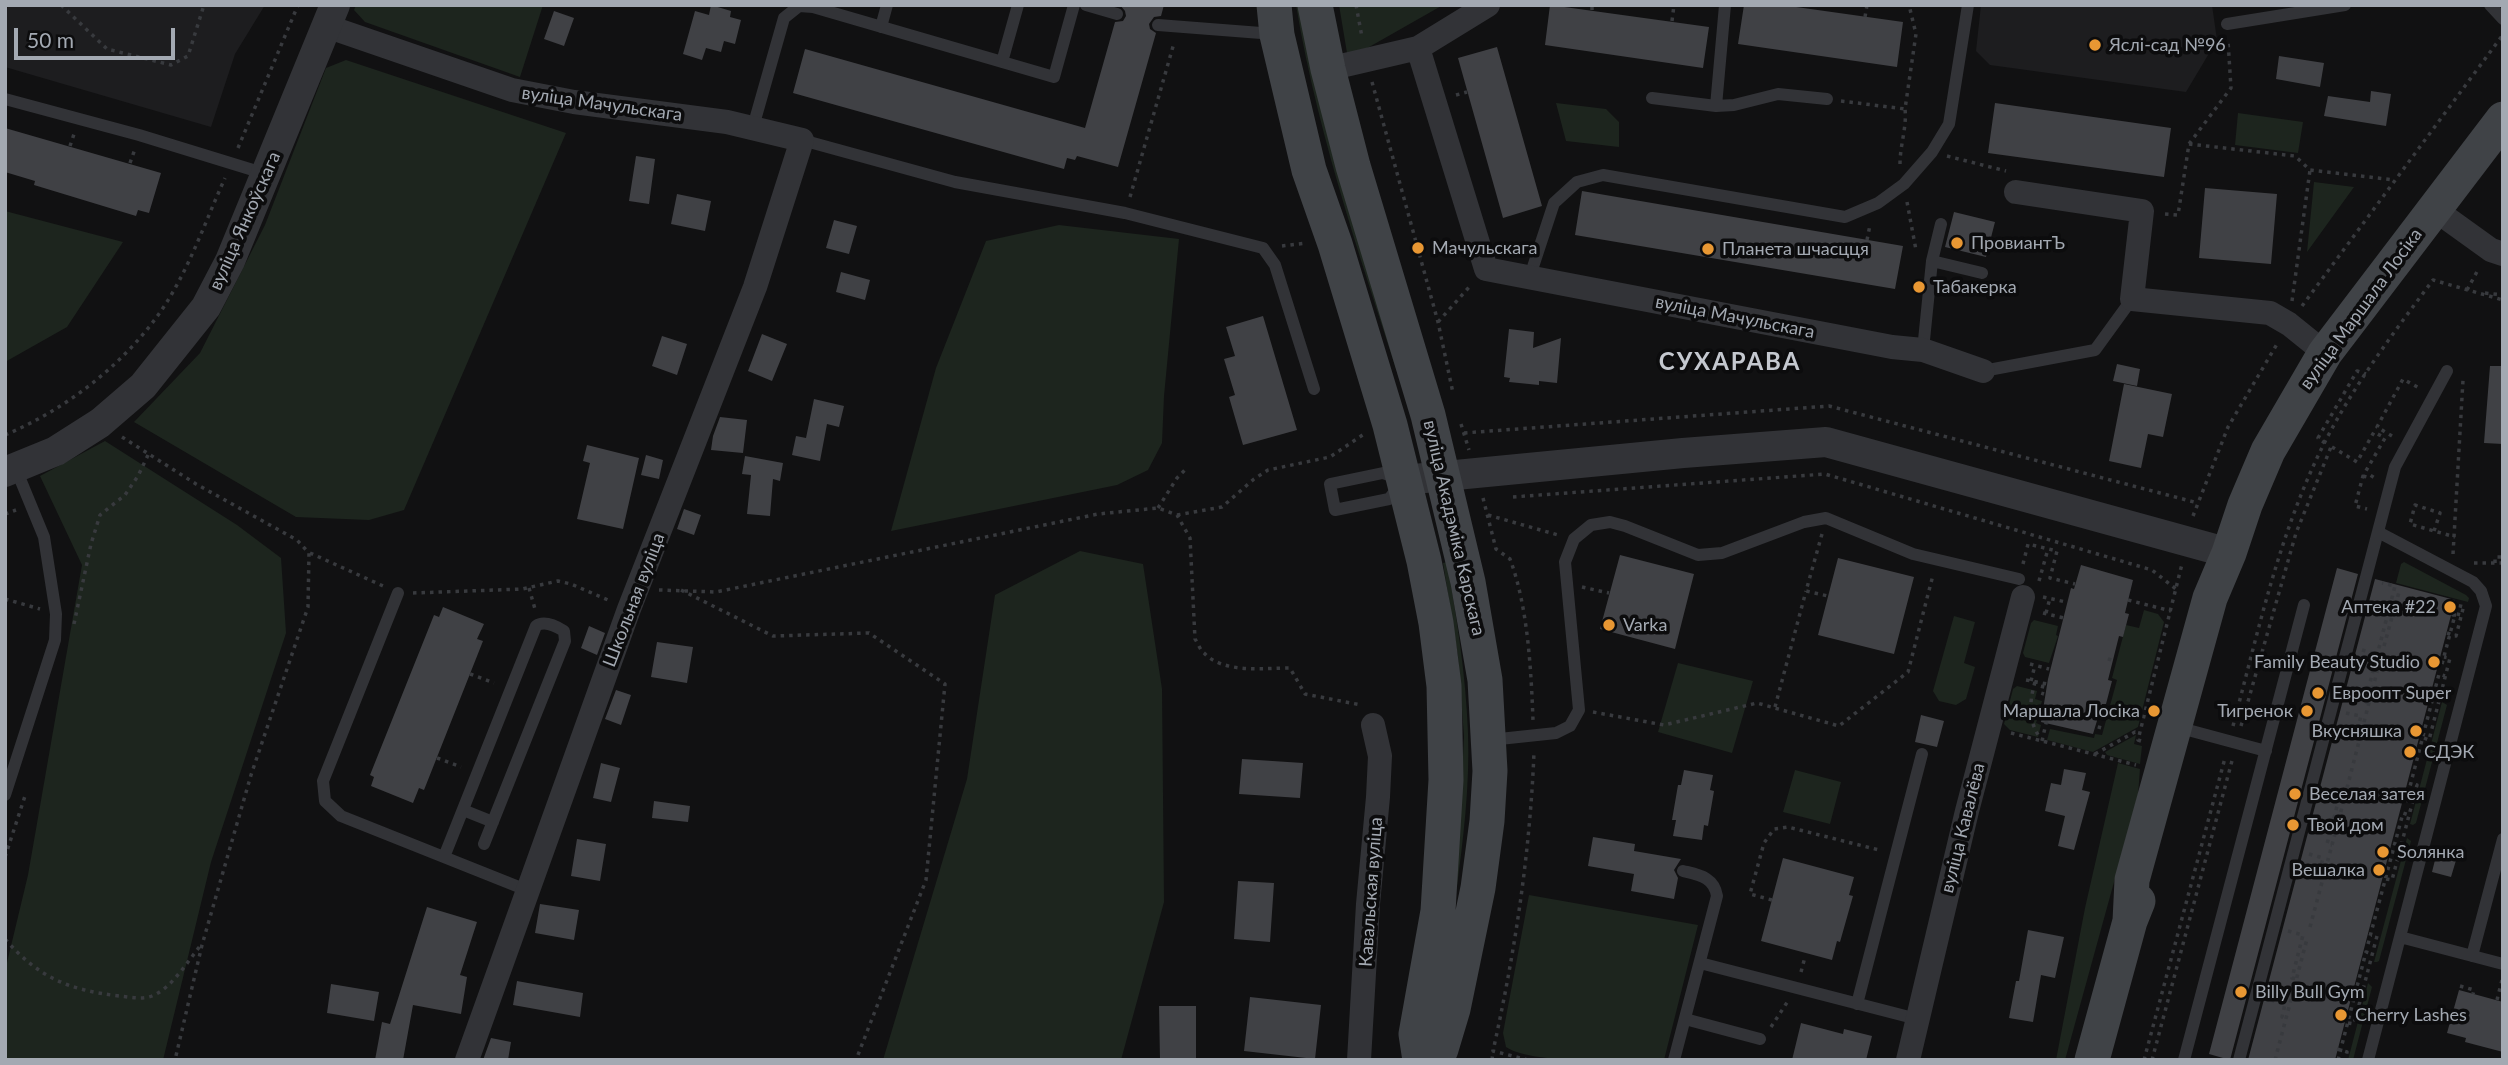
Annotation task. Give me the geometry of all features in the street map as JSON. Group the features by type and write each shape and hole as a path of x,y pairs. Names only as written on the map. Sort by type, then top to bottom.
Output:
{"main road":[{"name":"вуліца Акадэміка Карскага","path":"1315,5 1353,166 1428,415 1468,582 1486,680 1490,740 1487,821 1478,888 1453,1009 1435,1060"},
{"name":"вуліца Акадэміка Карскага","path":"1276,20 1309,170 1339,257 1390,425 1424,561 1436,623 1444,686 1446,780 1438,911 1416,1034 1420,1060"},
{"name":"вуліца Маршала Лосіка","path":"2130,921 2132,880 2210,598 2268,451 2325,353 2503,119"},
{"name":"вуліца Маршала Лосіка","path":"2092,1060 2130,921 2146,882 2224,602 2230,553"}],"street":[{"path":"1328,69 1418,48 1488,5"},
{"name":"вуліца Мачульскага","path":"332,11 512,90 574,102 753,127 802,140"},
{"name":"вуліца Янкоўскага","path":"10,470 56,451 100,423 143,386 206,307 230,261 332,11"},
{"path":"1418,48 1486,269"},
{"name":"Школьная вуліца","path":"467,1060 632,600 755,286 802,140"},
{"path":"2016,192 2142,211 2132,299 2270,313 2289,324 2325,353"},
{"path":"2434,209 2491,250 2503,254"},
{"name":"вуліца Мачульскага","path":"1486,269 1892,347 1923,350 1983,371"},
{"path":"1404,480 1826,442 2230,553"},
{"name":"вуліца Кавалёва","path":"1908,1060 1967,811 2027,587"},
{"name":"Кавальская вуліца","path":"1359,1060 1380,756 1373,725"}],"lane":[{"path":"881,27 887,5"},
{"path":"1002,62 1017,5"},
{"path":"753,127 784,18 799,6 813,7 1054,77 1074,5"},
{"path":"1086,5 1117,14"},
{"path":"1716,106 1725,5"},
{"path":"1530,276 1555,203 1577,182 1603,175 1844,217 1878,204 1904,184 1932,152 1949,124 1968,5"},
{"path":"2227,24 2345,5"},
{"path":"2490,5 2503,19"},
{"path":"1158,25 1179,28 1276,20"},
{"path":"1652,98 1716,106 1734,105 1778,94 1827,99"},
{"path":"5,99 232,162 266,174"},
{"path":"802,140 955,182 1125,213 1263,248 1275,265 1314,389"},
{"path":"1923,350 1931,267 1941,224"},
{"path":"1931,267 1982,273"},
{"path":"1983,371 2095,351 2132,299"},
{"path":"2239,1060 2395,467 2447,371"},
{"path":"5,795 55,640 56,614 44,537 10,470"},
{"path":"1383,473 1404,480 1389,499 1335,510 1330,484 1383,473"},
{"path":"1490,740 1556,733 1570,726 1579,710 1565,562 1574,539 1591,525 1610,522 1644,532 1698,555 1722,553 1804,523 1826,518 1913,554 2027,587"},
{"path":"2368,1060 2486,606 2481,591 2473,582 2378,532"},
{"path":"398,593 323,781 323,793 331,809 341,816 528,891"},
{"path":"2185,1060 2304,605"},
{"path":"444,857 535,629 540,624 561,629 565,634 565,641 484,844"},
{"path":"2188,730 2266,751"},
{"path":"1857,1004 1922,754"},
{"path":"463,810 493,822"},
{"path":"2472,956 2503,839"},
{"path":"1674,1060 1717,896 1715,887 1705,877 1683,871"},
{"path":"2400,937 2503,964"},
{"path":"1700,963 1917,1019"},
{"path":"1685,1019 1764,1035"}],"path":[{"path":"61,5 107,49 171,65 188,56 204,5"},
{"path":"5,435 38,421 83,391 122,357 157,317 184,272 298,5"},
{"path":"1356,5 1367,61 1438,322 1486,269"},
{"path":"1672,21 1674,5"},
{"path":"1865,17 1867,5"},
{"path":"1909,5 1916,34 1900,149 1900,169 1916,245 1917,266 1922,272 1931,267"},
{"path":"2142,211 2178,215 2189,144 2231,88 2227,24"},
{"path":"1125,213 1179,28"},
{"path":"2138,740 2200,496 2228,427 2289,324 2503,34"},
{"path":"1827,99 1905,108"},
{"path":"2189,144 2295,156 2309,170 2395,180"},
{"path":"1932,152 2006,170 2016,192"},
{"path":"2289,324 2309,170"},
{"path":"1263,248 1313,243"},
{"path":"2325,443 2366,374 2433,280 2503,298"},
{"path":"2395,437 2377,427 2403,379 2423,390 2436,366 2463,380 2453,558 2441,552"},
{"path":"2366,374 2357,371 2318,438 2357,462 2374,432 2385,438 2363,476 2355,506 2383,513"},
{"path":"100,423 196,484 297,540 309,553 398,593 529,588 551,582 564,582 632,600 679,590 716,592 1098,514 1158,508 1177,515 1222,507 1254,478 1268,470 1330,457 1371,429"},
{"path":"2363,476 2371,478 2377,468"},
{"path":"1158,508 1185,470"},
{"path":"2434,531 2440,513 2415,505 2410,524 2434,531 2455,537"},
{"path":"1177,515 1190,538 1195,639 1203,653 1219,664 1246,668 1290,668 1305,694 1368,707 1373,725"},
{"path":"1487,515 1574,539"},
{"path":"1774,708 1826,518"},
{"path":"2027,587 2028,544 2057,551 2050,578 2075,584"},
{"path":"2027,587 2048,549"},
{"path":"174,1060 202,945 251,775 308,607 309,553"},
{"path":"2495,563 2495,556 2503,557"},
{"path":"1579,710 1664,724 1757,703 1839,726 1908,672 1937,559"},
{"path":"2475,570 2470,564 2503,563"},
{"path":"2378,582 2395,586 2384,646"},
{"path":"1566,583 1609,593"},
{"path":"529,588 540,624"},
{"path":"679,590 773,636 869,633 945,684 926,880 856,1060"},
{"path":"1807,591 1828,597"},
{"path":"2369,703 2365,702 2377,654 2399,592"},
{"path":"2064,618 2047,614 2050,598 2066,602"},
{"path":"5,599 56,614"},
{"path":"2128,600 2171,611"},
{"path":"2442,664 2456,604"},
{"path":"2448,634 2456,636 2462,607 2458,616 2455,615"},
{"path":"2360,649 2377,654"},
{"path":"2109,661 2111,655"},
{"path":"2423,738 2429,740 2450,658 2444,657"},
{"path":"2347,788 2379,664"},
{"path":"2031,681 2035,665 2049,669"},
{"path":"470,674 511,690"},
{"path":"2406,802 2430,703 2439,674 2445,676"},
{"path":"2042,741 2031,721 2030,702 2035,682 2045,685 2041,693 2044,694"},
{"path":"2344,712 2361,716 2356,736 2360,737"},
{"path":"2042,741 2048,719"},
{"path":"2099,729 2101,721"},
{"path":"2000,730 2145,768"},
{"path":"2095,755 2135,732 2140,733"},
{"path":"437,758 477,774"},
{"path":"2386,878 2392,880 2417,785 2410,784"},
{"path":"2323,791 2340,795 2328,844 2332,845"},
{"path":"2310,926 2344,800"},
{"path":"2368,944 2394,841 2403,813 2409,815"},
{"path":"1772,900 1750,894 1764,843 1774,829 1788,827 1881,851"},
{"path":"2306,853 2323,858 2319,873 2324,875"},
{"path":"2286,930 2303,935 2292,978 2297,979"},
{"path":"2348,1023 2354,1024 2373,954 2377,936 2371,935"},
{"path":"5,939 48,977 59,982 71,987 138,998 150,997 166,989 202,945"},
{"path":"2275,1060 2307,939"},
{"path":"2338,1060 2366,952 2373,954"},
{"path":"1764,1035 1797,988 1805,957"},
{"path":"2460,986 2474,990 2473,994"},
{"path":"2497,1000 2503,986"},
{"path":"2268,999 2285,1004 2282,1017 2287,1018"},
{"path":"2339,1050 2347,1052 2345,1060"},
{"path":"1492,1060 1493,1051"}],"shaded area":[{"path":"8,5 265,5 235,54 211,127 5,67 5,16"},
{"path":"356,5 543,5 520,77 365,22 354,10"},
{"path":"1296,5 1300,5 1409,409 1331,159 1317,108"},
{"path":"1339,5 1443,5 1348,59"},
{"name":"Яслі-сад №96","path":"1981,5 2212,5 2217,40 2186,92 1990,65 1976,51"},
{"path":"346,60 566,133 404,510 369,520 296,517 134,422 200,353 265,225 326,68"},
{"path":"1556,103 1606,109 1619,122 1619,147 1566,141"},
{"path":"2238,113 2303,122 2298,153 2235,145"},
{"path":"2314,182 2354,187 2307,252"},
{"path":"5,211 123,242 67,327 5,362"},
{"path":"1059,225 1179,239 1162,443 1148,470 1117,485 891,531 936,368 986,241"},
{"path":"105,441 237,525 281,558 286,633 211,862 163,1060 5,1060 5,971 28,875 82,565 40,476"},
{"path":"1080,551 1143,564 1162,689 1164,902 1121,1060 883,1060 967,779 995,595"},
{"path":"1447,562 1460,647 1468,733 1467,794 1456,894 1464,736 1458,657 1443,563"},
{"path":"2404,562 2466,595 2468,602 2396,583"},
{"path":"2144,610 2158,614 2164,622 2138,727 2093,752 2047,740 2050,729 2094,738 2095,734 2102,735 2117,680 2112,678 2126,625 2139,628"},
{"path":"1954,616 1975,622 1964,663 1975,667 1966,699 1956,705 1939,701 1933,691"},
{"path":"2034,620 2058,626 2058,636 2049,663 2025,657 2023,653"},
{"path":"1678,663 1753,681 1732,753 1658,732"},
{"path":"2017,686 2037,691 2035,699 2042,701 2036,723 2041,725 2038,737 2010,730 2004,724 2013,689"},
{"path":"2442,702 2447,705 2416,823 2413,825 2410,824"},
{"path":"2136,735 2134,744 2142,746 2140,764 2107,755 2105,752"},
{"path":"2118,763 2140,769 2138,795 2065,1060 2056,1060 2085,908"},
{"path":"1795,770 1841,782 1830,824 1783,812"},
{"path":"2407,838 2411,841 2379,961 2374,962"},
{"path":"1529,895 1698,925 1664,1060 1558,1059 1519,1053 1506,1047 1503,1033"},
{"path":"2368,983 2372,987 2353,1060 2348,1060"}],"building":[{"path":"711,5 731,11 730,17 741,20 735,44 724,41 721,52 706,48 702,60 683,54 695,11 709,15"},
{"path":"1120,5 1164,5 1161,16 1154,17 1149,24 1150,29 1156,33 1118,167 1077,156 1075,160 1067,158 1064,169 793,93 805,49 1085,128 1115,22 1123,21 1126,16"},
{"path":"1550,5 1709,27 1703,68 1545,45"},
{"path":"1744,5 1782,5 1903,22 1897,67 1738,44"},
{"path":"554,11 574,18 564,46 544,39"},
{"path":"1497,47 1542,206 1503,218 1458,58"},
{"path":"2279,56 2324,63 2320,87 2276,79"},
{"path":"2371,91 2391,94 2386,126 2324,116 2328,96 2370,102"},
{"path":"1995,103 2171,128 2164,177 1988,153"},
{"path":"5,128 161,173 149,213 138,210 136,216 34,185 35,181 5,172"},
{"path":"636,156 655,159 649,204 629,201"},
{"path":"2205,188 2277,194 2271,264 2199,258"},
{"path":"1582,191 1903,246 1895,289 1575,235"},
{"path":"677,194 711,201 705,231 671,224"},
{"path":"1954,212 1995,222 1986,257 1945,247"},
{"path":"834,220 857,226 849,254 826,248"},
{"path":"841,272 870,280 865,300 836,292"},
{"path":"1263,316 1297,430 1243,445 1229,397 1235,395 1224,359 1235,356 1226,327"},
{"path":"1509,329 1534,332 1533,348 1561,338 1557,383 1539,381 1539,385 1509,382 1510,378 1504,377"},
{"path":"762,334 787,344 772,381 748,371"},
{"path":"662,336 687,344 677,375 652,366"},
{"path":"2117,364 2140,369 2137,386 2113,381"},
{"path":"2490,366 2503,366 2503,444 2484,443"},
{"path":"2124,384 2172,394 2163,437 2148,434 2141,468 2109,461"},
{"path":"814,399 844,406 839,427 827,424 820,461 792,455 796,436 806,438"},
{"path":"720,417 747,420 743,453 711,450"},
{"path":"587,445 639,458 623,529 577,519 590,463 583,461"},
{"path":"646,455 663,460 659,479 641,475"},
{"path":"745,456 783,463 780,481 773,479 770,516 747,514 751,475 742,474"},
{"path":"684,509 701,515 694,535 677,529"},
{"path":"1620,555 1694,574 1675,649 1600,629"},
{"path":"1838,558 1914,577 1894,654 1818,635"},
{"path":"2081,565 2133,580 2125,613 2129,614 2123,637 2119,636 2108,680 2112,681 2106,704 2102,704 2093,734 2041,722 2048,679 2071,588 2074,589"},
{"path":"2337,568 2358,574 2230,1060 2209,1054"},
{"path":"2375,579 2455,600 2335,1060 2248,1060"},
{"path":"443,607 484,624 477,639 483,641 424,790 419,788 413,803 371,786 374,777 370,775 434,615 439,617"},
{"path":"589,626 605,633 597,655 581,648"},
{"path":"657,642 693,647 687,683 651,677"},
{"path":"616,690 631,695 621,725 605,719"},
{"path":"1921,715 1944,721 1937,747 1915,742"},
{"path":"1242,759 1303,763 1300,798 1239,794"},
{"path":"601,763 620,768 611,802 593,798"},
{"path":"2064,769 2086,773 2082,790 2090,792 2074,850 2058,846 2065,816 2045,811 2051,783 2061,785"},
{"path":"1684,770 1713,775 1710,790 1714,791 1708,826 1704,825 1702,840 1673,836 1676,820 1672,820 1678,785 1681,785"},
{"path":"654,801 690,806 688,822 652,818"},
{"path":"1593,837 1635,844 1634,851 1681,859 1674,870 1678,878 1674,899 1631,891 1634,874 1588,866"},
{"path":"577,839 606,844 600,881 571,876"},
{"path":"2437,852 2457,857 2451,877 2432,872"},
{"path":"1783,858 1854,877 1849,895 1853,896 1832,960 1761,941"},
{"path":"1238,881 1274,883 1270,942 1234,939"},
{"path":"540,904 579,910 574,940 535,933"},
{"path":"427,907 477,922 460,975 467,977 461,1014 413,1005 403,1060 375,1060 382,1022 390,1024"},
{"path":"2028,930 2064,937 2055,978 2041,975 2033,1022 2009,1018"},
{"path":"517,981 583,993 580,1017 513,1005"},
{"path":"331,984 379,992 374,1021 327,1013"},
{"path":"2459,990 2503,1002 2503,1052 2465,1042 2466,1038 2447,1033"},
{"path":"1250,997 1321,1005 1315,1059 1244,1051"},
{"path":"1159,1006 1196,1006 1196,1060 1160,1060"},
{"path":"1801,1023 1843,1034 1844,1029 1872,1036 1866,1060 1792,1060"},
{"path":"491,1038 511,1042 508,1060 483,1060"}],"place":[{"name":"Яслі-сад №96","path":"2095,45"},
{"name":"ПровиантЪ","path":"1957,243"},
{"name":"Мачульскага","path":"1418,248"},
{"name":"Планета шчасцця","path":"1708,249"},
{"name":"Табакерка","path":"1919,287"},
{"name":"Аптека #22","path":"2450,607"},
{"name":"Varka","path":"1609,625"},
{"name":"Family Beauty Studio","path":"2434,662"},
{"name":"Евроопт Super","path":"2318,693"},
{"name":"Маршала Лосіка","path":"2154,711"},
{"name":"Тигренок","path":"2307,711"},
{"name":"Вкусняшка","path":"2416,731"},
{"name":"СДЭК","path":"2410,752"},
{"name":"Веселая затея","path":"2295,794"},
{"name":"Твой дом","path":"2293,825"},
{"name":"Sолянка","path":"2383,852"},
{"name":"Вешалка","path":"2379,870"},
{"name":"Billy Bull Gym","path":"2241,992"},
{"name":"Cherry Lashes","path":"2341,1015"}],"district":[{"name":"СУХАРАВА","path":"1730,362"}]}
